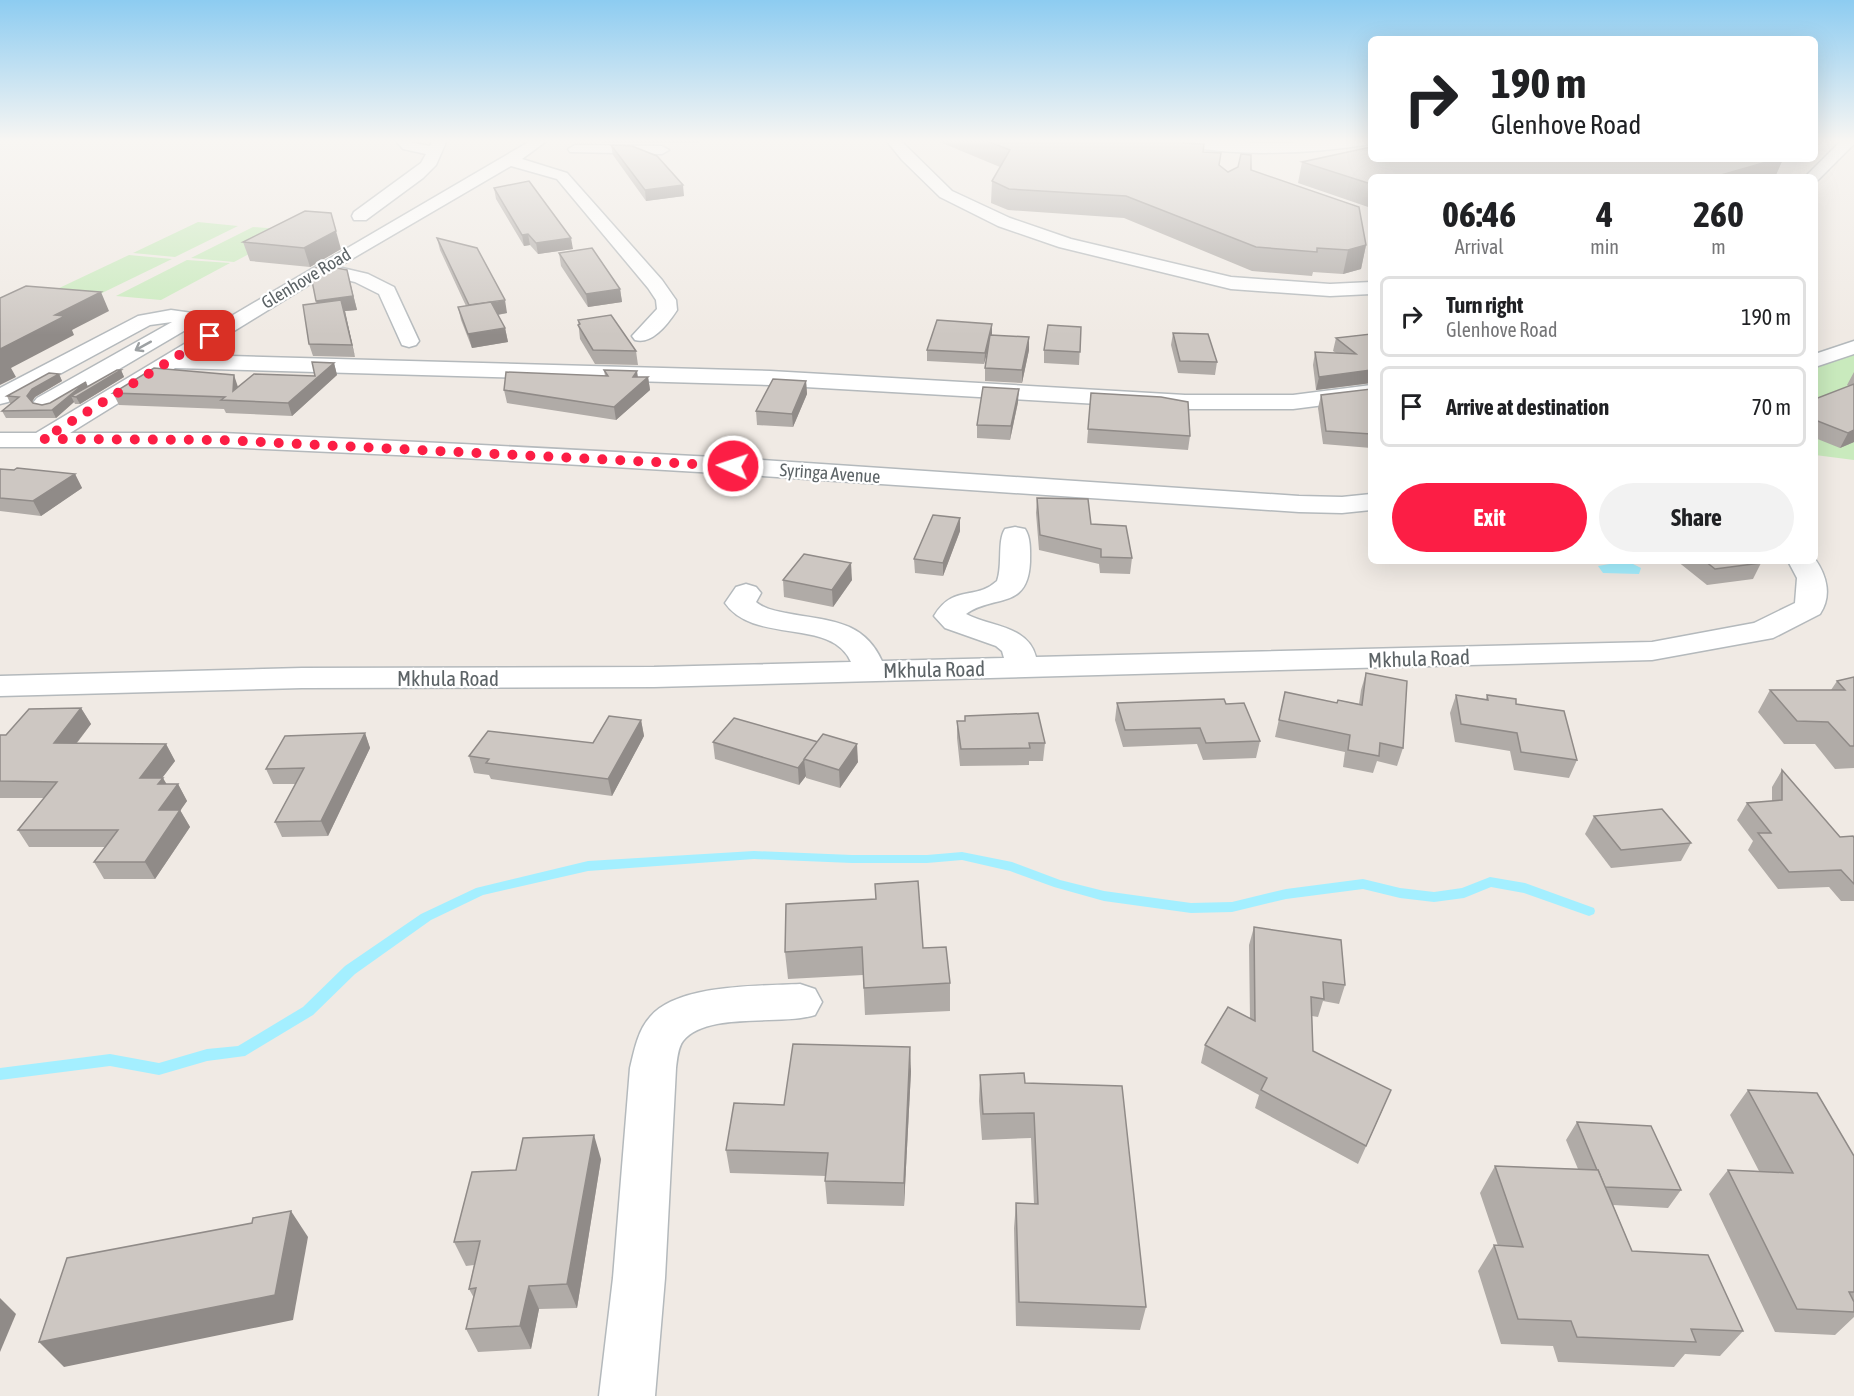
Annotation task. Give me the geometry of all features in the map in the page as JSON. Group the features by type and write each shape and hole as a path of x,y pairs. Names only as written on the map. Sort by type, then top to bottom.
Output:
{"street":[{"path":"360,216 375,205"},
{"name":"Glenhove Road","path":"43,439 98,403 433,205"},
{"path":"587,205 666,300 667,310 642,336"},
{"path":"968,205 1004,222 1065,243 1231,283 1320,289 1368,288"},
{"path":"322,269 361,278 387,291 409,341"},
{"path":"0,397 145,320 161,316 194,318 230,324"},
{"path":"45,403 194,318"},
{"path":"1818,360 1854,347"},
{"path":"169,361 770,378 1185,402 1293,402 1368,392"},
{"path":"0,406 98,403"},
{"name":"Syringa Avenue","path":"0,440 221,440 733,466 1287,503 1342,505 1368,502"},
{"path":"1015,535 1016,554 1010,585 1002,592 957,605 948,616 956,623 1005,639 1014,645 1019,653 1021,667"},
{"name":"Mkhula Road","path":"0,686 302,678 654,677 1652,651 1762,632 1809,608 1814,588 1804,564"},
{"path":"746,593 740,603 755,613 785,622 840,633 850,638 857,643 870,670"},
{"path":"627,1396 639,1278 652,1068 666,1028 678,1019 704,1009 800,1002"}],"green space":[{"path":"198,222 238,226 175,257 133,253"},
{"path":"253,227 294,230 234,262 191,258"},
{"path":"129,255 172,259 100,294 55,290"},
{"path":"187,260 230,263 161,300 116,296"},
{"path":"1854,349 1854,460 1818,455 1818,362"}],"water":[{"path":"1633,564 1641,568 1639,574 1603,573 1598,566"}],"building":[{"path":"504,205 547,205 571,238 536,243 528,234 522,235"},
{"path":"1149,205 1354,205 1359,207 1366,245 1348,250 1317,248 1317,252 1256,247"},
{"path":"305,211 331,213 336,231 304,248 243,242"},
{"path":"437,238 477,248 505,300 469,305"},
{"path":"592,248 620,289 586,294 559,253"},
{"path":"321,265 347,270 353,296 316,301 310,271"},
{"path":"26,286 101,292 55,315 65,316 0,349 0,298"},
{"path":"341,300 352,345 309,344 303,305"},
{"path":"491,302 505,328 468,334 458,307"},
{"path":"611,315 636,351 593,350 578,325 580,324 578,320"},
{"path":"937,320 992,324 985,353 927,350"},
{"path":"1048,325 1081,327 1080,352 1044,350"},
{"path":"1173,333 1208,334 1217,362 1180,361"},
{"path":"1368,334 1368,370 1319,377 1315,352 1356,354 1336,338"},
{"path":"990,335 1029,337 1022,370 985,368"},
{"path":"312,362 334,363 288,403 221,400 225,397 113,393 154,368 234,375 233,391 254,374 315,376"},
{"path":"117,370 121,370 76,397 71,396"},
{"path":"604,370 637,371 633,377 648,377 614,407 504,390 506,372 608,376"},
{"path":"49,373 59,374 32,389 27,396 33,403 42,405 50,403 86,382 52,410 2,411 19,397 7,396"},
{"path":"773,379 806,381 792,414 756,411"},
{"path":"1854,384 1854,430 1848,433 1818,421 1818,398"},
{"path":"983,387 1019,389 1011,426 977,425"},
{"path":"1368,389 1368,434 1326,431 1321,395"},
{"path":"1091,393 1161,397 1188,402 1190,436 1088,429"},
{"path":"17,468 75,474 33,501 0,498 0,469 14,470"},
{"path":"1037,498 1088,499 1091,524 1126,526 1132,558 1101,557 1101,549 1040,535"},
{"path":"933,515 960,518 943,563 914,559"},
{"path":"804,554 851,563 832,590 783,580"},
{"path":"1709,564 1753,564 1715,569"},
{"path":"1366,673 1407,681 1403,748 1380,743 1379,756 1348,750 1350,735 1279,720 1285,692 1337,703 1338,700 1362,705"},
{"path":"1854,677 1854,746 1850,746 1828,722 1797,721 1770,690 1845,690 1837,681"},
{"path":"1456,695 1488,700 1487,695 1516,699 1516,704 1564,711 1577,760 1521,752 1517,733 1461,724"},
{"path":"1224,699 1226,704 1244,703 1260,741 1206,743 1200,728 1125,730 1117,703"},
{"path":"81,708 54,743 166,744 140,778 163,778 158,784 178,784 159,810 180,810 145,862 94,862 118,830 18,830 57,782 0,781 0,735 6,735 29,709"},
{"path":"1038,713 1045,743 1029,743 1030,748 961,749 957,721 965,721 965,716"},
{"path":"609,716 641,720 608,779 486,763 489,759 469,756 488,731 593,743"},
{"path":"734,718 818,742 798,768 713,742"},
{"path":"365,733 321,821 275,822 304,768 266,769 285,736"},
{"path":"823,734 857,744 839,770 804,759"},
{"path":"1782,770 1840,837 1853,836 1854,884 1841,870 1789,872 1758,833 1771,833 1747,803 1782,800"},
{"path":"1662,809 1691,843 1621,850 1594,816"},
{"path":"918,881 923,948 946,947 950,983 864,988 862,947 785,952 786,904 876,899 875,884"},
{"path":"1254,927 1341,940 1345,985 1323,982 1324,999 1311,997 1313,1051 1391,1090 1366,1146 1261,1090 1267,1078 1205,1045 1228,1007 1255,1021"},
{"path":"793,1044 910,1047 904,1183 825,1181 828,1153 726,1150 734,1103 784,1105"},
{"path":"1024,1073 1025,1083 1122,1086 1146,1307 1019,1302 1016,1203 1038,1204 1034,1113 983,1114 980,1075"},
{"path":"1748,1090 1817,1093 1854,1156 1854,1292 1849,1292 1854,1302 1854,1312 1797,1309 1728,1170 1793,1173"},
{"path":"1577,1122 1651,1126 1681,1190 1605,1187"},
{"path":"594,1135 567,1284 529,1286 520,1326 466,1329 476,1288 469,1289 480,1241 454,1242 472,1172 516,1170 523,1138"},
{"path":"1495,1166 1598,1170 1632,1251 1708,1255 1743,1331 1691,1329 1696,1342 1577,1337 1571,1321 1518,1319 1494,1245 1523,1247"},
{"path":"291,1211 275,1295 39,1342 67,1258 252,1223 253,1218"}],"waterway":[{"path":"0,1074 110,1060 159,1069 207,1055 240,1052 308,1011 350,970 426,917 480,891 588,866 754,855 852,859 927,859 962,856 1012,867 1058,884 1104,896 1191,908 1232,907 1286,894 1363,884 1400,893 1434,897 1464,893 1490,882 1525,888 1589,911"}],"route":[{"path":"210,336 43,439 221,440 733,466"}]}
